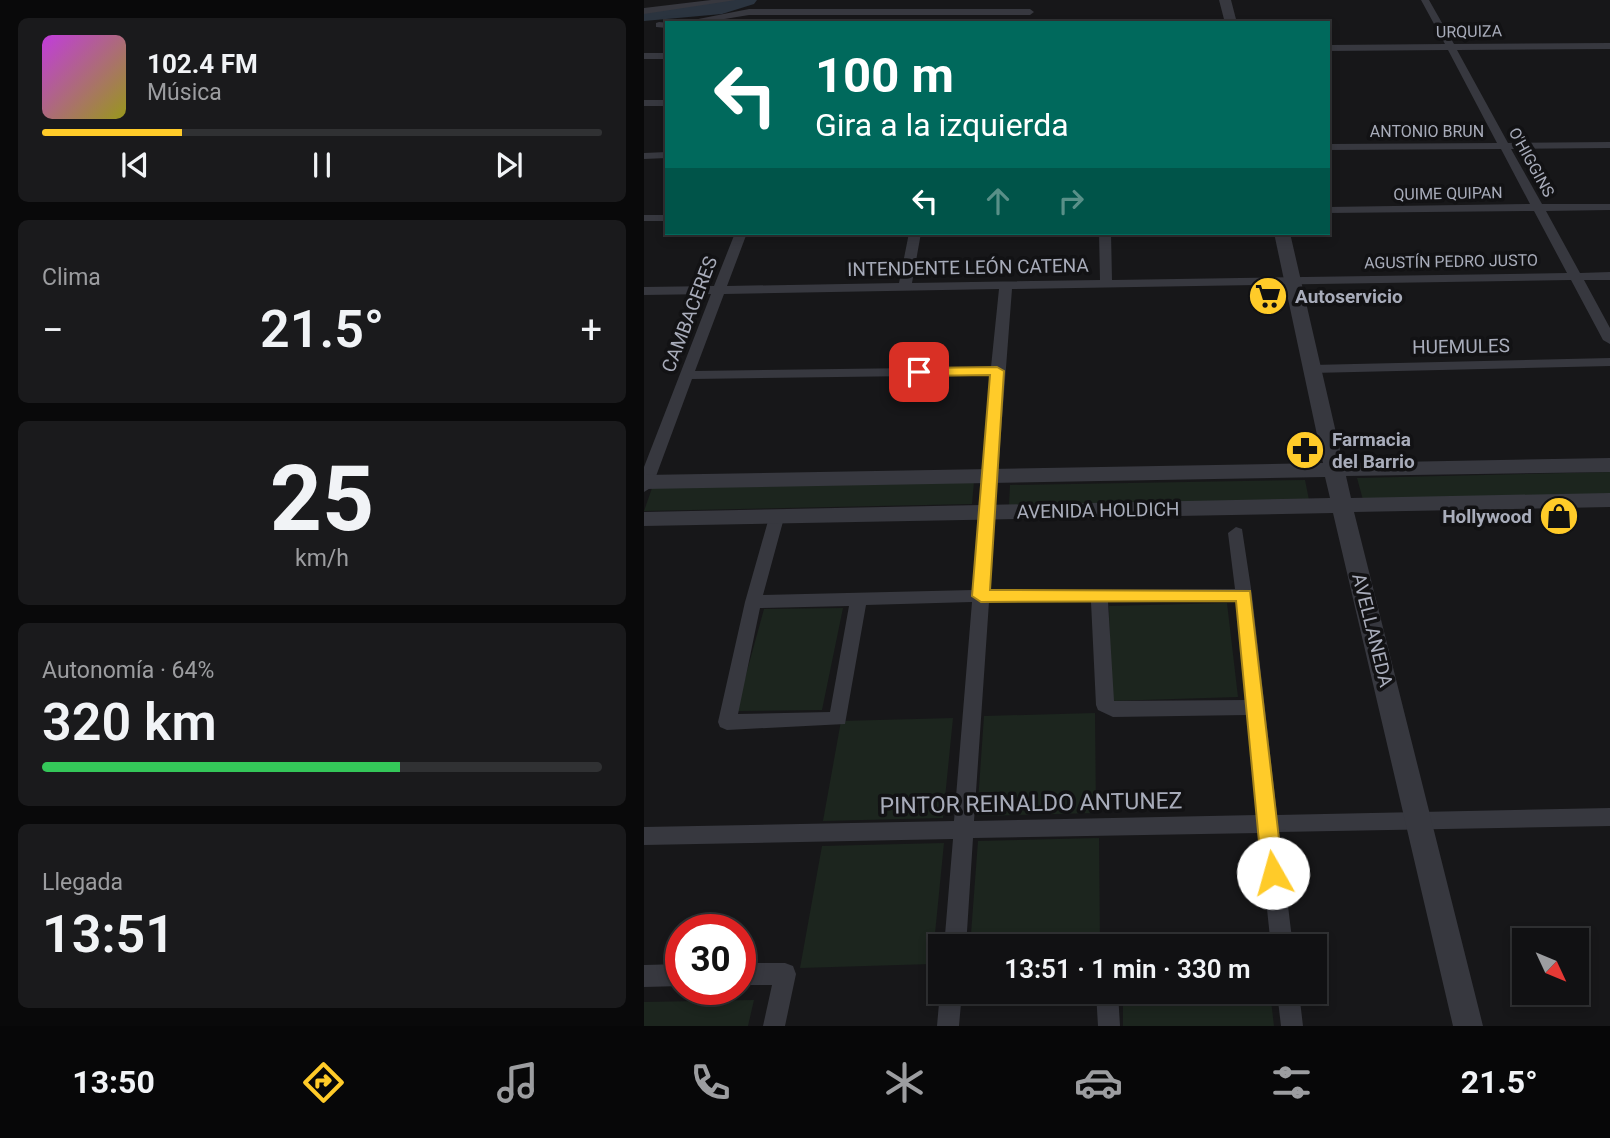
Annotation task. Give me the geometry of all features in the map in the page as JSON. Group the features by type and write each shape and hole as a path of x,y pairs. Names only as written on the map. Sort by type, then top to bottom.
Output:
{"street":[{"path":"644,11 732,0"},
{"path":"827,18 835,0"},
{"path":"1029,21 1031,0"},
{"path":"1225,0 1230,21"},
{"name":"O'HIGGINS","path":"1425,0 1610,340"},
{"path":"694,21 749,12 827,18 1030,12"},
{"name":"URQUIZA","path":"1330,48 1610,46"},
{"path":"644,56 665,56"},
{"path":"644,103 665,103"},
{"name":"ANTONIO BRUN","path":"1330,147 1610,145"},
{"path":"644,156 665,155"},
{"name":"QUIME QUIPAN","path":"1330,210 1610,207"},
{"path":"644,218 665,218"},
{"name":"CAMBACERES","path":"645,484 740,235"},
{"path":"905,287 915,235"},
{"path":"1105,235 1106,284"},
{"name":"AVELLANEDA","path":"1282,235 1342,506 1468,1026"},
{"name":"AGUSTÍN PEDRO JUSTO","path":"1293,281 1610,275"},
{"name":"INTENDENTE LEÓN CATENA","path":"644,291 1293,281"},
{"path":"956,934 997,371 1006,286"},
{"name":"HUEMULES","path":"1312,369 1610,362"},
{"path":"686,375 997,371"},
{"name":"AVENIDA HOLDICH","path":"645,484 1610,465"},
{"name":"AVENIDA HOLDICH","path":"644,519 1610,500"},
{"path":"776,518 753,602 727,722 838,719 858,601"},
{"path":"1236,533 1280,934"},
{"path":"753,602 981,596 1244,595"},
{"path":"1100,596 1105,705 1113,710 1257,707"},
{"name":"PINTOR REINALDO ANTUNEZ","path":"644,835 1610,817"},
{"path":"756,975 785,974 774,1026"},
{"path":"644,976 665,975"},
{"path":"948,1026 950,1004"},
{"path":"1108,1004 1109,1026"},
{"path":"1289,1004 1292,1026"}],"shaded area":[{"path":"1610,472 1610,495 1363,500 1357,478"},
{"path":"1305,480 1309,500 1009,505 1010,485"},
{"path":"974,481 972,504 644,511 652,488"},
{"path":"1227,603 1238,697 1111,701 1109,606"},
{"path":"843,608 822,710 736,711 764,609"},
{"path":"1095,713 1096,813 977,816 984,716"},
{"path":"953,718 943,818 823,821 841,721"},
{"path":"1099,838 1100,934 971,934 978,841"},
{"path":"944,843 935,934 928,934 928,964 800,968 822,846"},
{"path":"644,1002 665,1002 665,1005 753,1005 748,1026 644,1026"},
{"path":"1123,1004 1271,1004 1274,1026 1123,1026"}],"waterway":[{"path":"644,15 722,8 747,0"}],"place":[{"name":"Autoservicio","path":"1268,296"},
{"name":"Farmacia del Barrio","path":"1305,450"},
{"name":"Hollywood","path":"1559,516"}],"route":[{"path":"919,372 997,371 981,596 1244,595 1273,873"}]}
